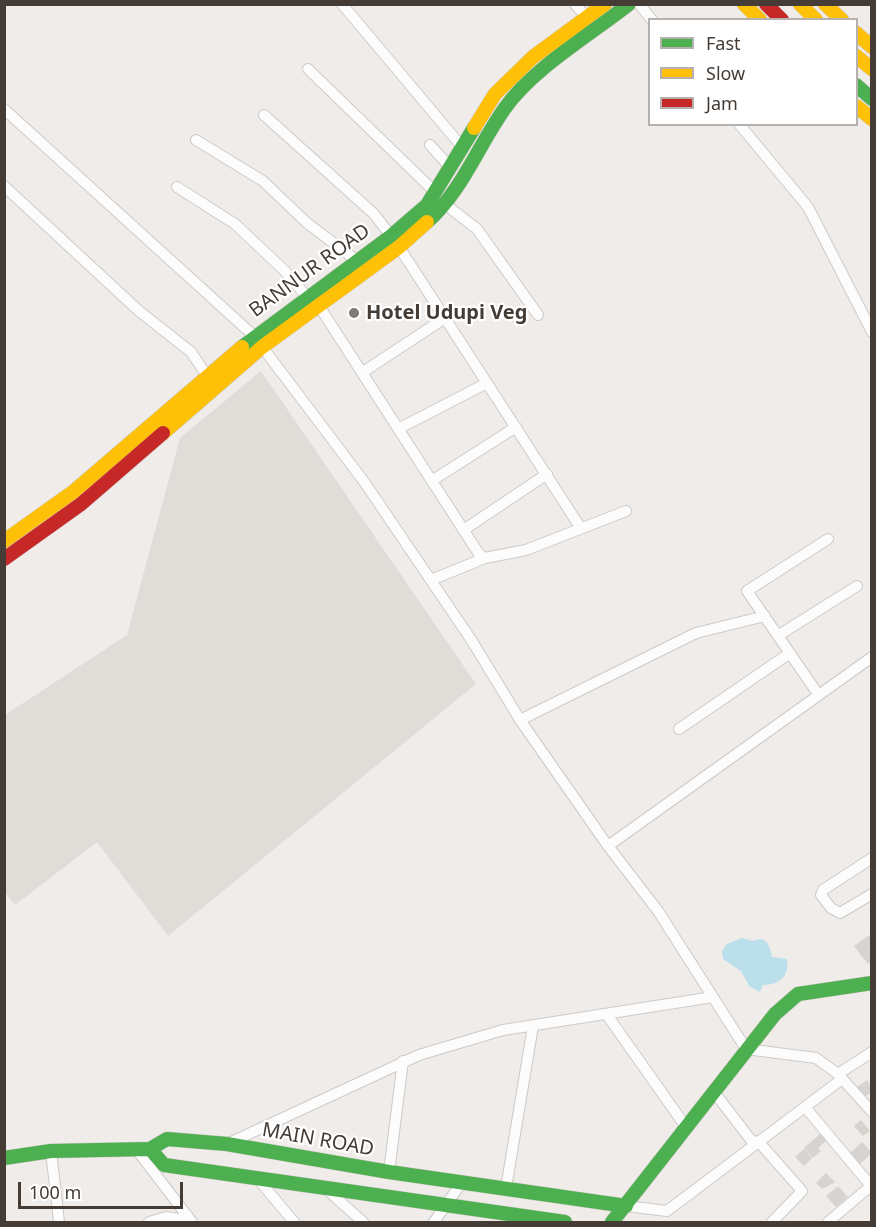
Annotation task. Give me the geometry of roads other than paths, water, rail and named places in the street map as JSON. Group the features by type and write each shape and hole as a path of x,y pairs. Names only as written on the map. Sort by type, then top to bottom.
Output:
{"main road":[{"path":"4,559 81,504 258,342 319,306 395,241 446,205 505,108 523,86 629,4"},
{"path":"744,4 758,18"},
{"path":"766,4 780,18"},
{"path":"800,4 814,18"},
{"path":"825,4 840,18"},
{"name":"BANNUR ROAD","path":"4,541 73,492 207,376 258,342 307,297 356,260 395,241 436,193 495,94 533,57 604,5"},
{"path":"858,35 872,46"},
{"path":"858,58 872,69"},
{"path":"858,88 872,99"},
{"path":"858,108 872,119"},
{"path":"612,1222 775,1014 798,994 872,982"},
{"name":"MAIN ROAD","path":"4,1158 51,1151 143,1149 167,1138 227,1144 389,1172 626,1206"},
{"path":"143,1149 164,1165 447,1204 500,1218 566,1222"}],"street":[{"path":"342,4 463,147"},
{"path":"575,4 587,18"},
{"path":"639,4 650,18"},
{"path":"308,69 436,193"},
{"path":"4,110 258,342 365,483 431,580 520,720 608,846 657,911 746,1049 816,1058 840,1077 872,1112"},
{"path":"264,115 374,214 395,241 580,527"},
{"path":"741,126 808,207 872,332"},
{"path":"196,140 263,181 307,224 356,260"},
{"path":"430,145 450,167"},
{"path":"4,186 139,311 191,352 207,376"},
{"path":"177,187 235,224 286,272 307,297"},
{"path":"446,205 477,229 538,315"},
{"path":"319,306 465,528 479,554 485,558"},
{"path":"363,372 445,318"},
{"path":"400,428 487,383"},
{"path":"433,480 516,428"},
{"path":"465,528 547,474"},
{"path":"431,580 485,558 526,550 580,527 626,511"},
{"path":"818,694 747,591 828,539"},
{"path":"778,635 857,586"},
{"path":"520,720 696,633 765,616"},
{"path":"679,729 790,653"},
{"path":"608,846 872,657"},
{"path":"872,858 823,890 821,895 831,908 840,914 872,894"},
{"path":"227,1144 403,1061 503,1030 713,997"},
{"path":"607,1015 686,1127"},
{"path":"506,1188 533,1026"},
{"path":"626,1206 667,1211 805,1107 872,1052"},
{"path":"389,1172 403,1061"},
{"path":"714,1092 756,1142 802,1191 772,1222"},
{"path":"805,1107 871,1186 828,1222"},
{"path":"143,1149 192,1222"},
{"path":"51,1151 59,1222"},
{"path":"257,1178 294,1222"},
{"path":"434,1222 462,1182"},
{"path":"323,1187 363,1222"},
{"path":"149,1222 166,1217 192,1222"}],"water":[{"path":"742,938 753,941 764,940 769,945 772,957 787,959 785,975 774,983 763,985 760,992 749,986 741,971 723,959 722,951 727,944"}],"place":[{"name":"Hotel Udupi Veg","path":"354,313"}]}
